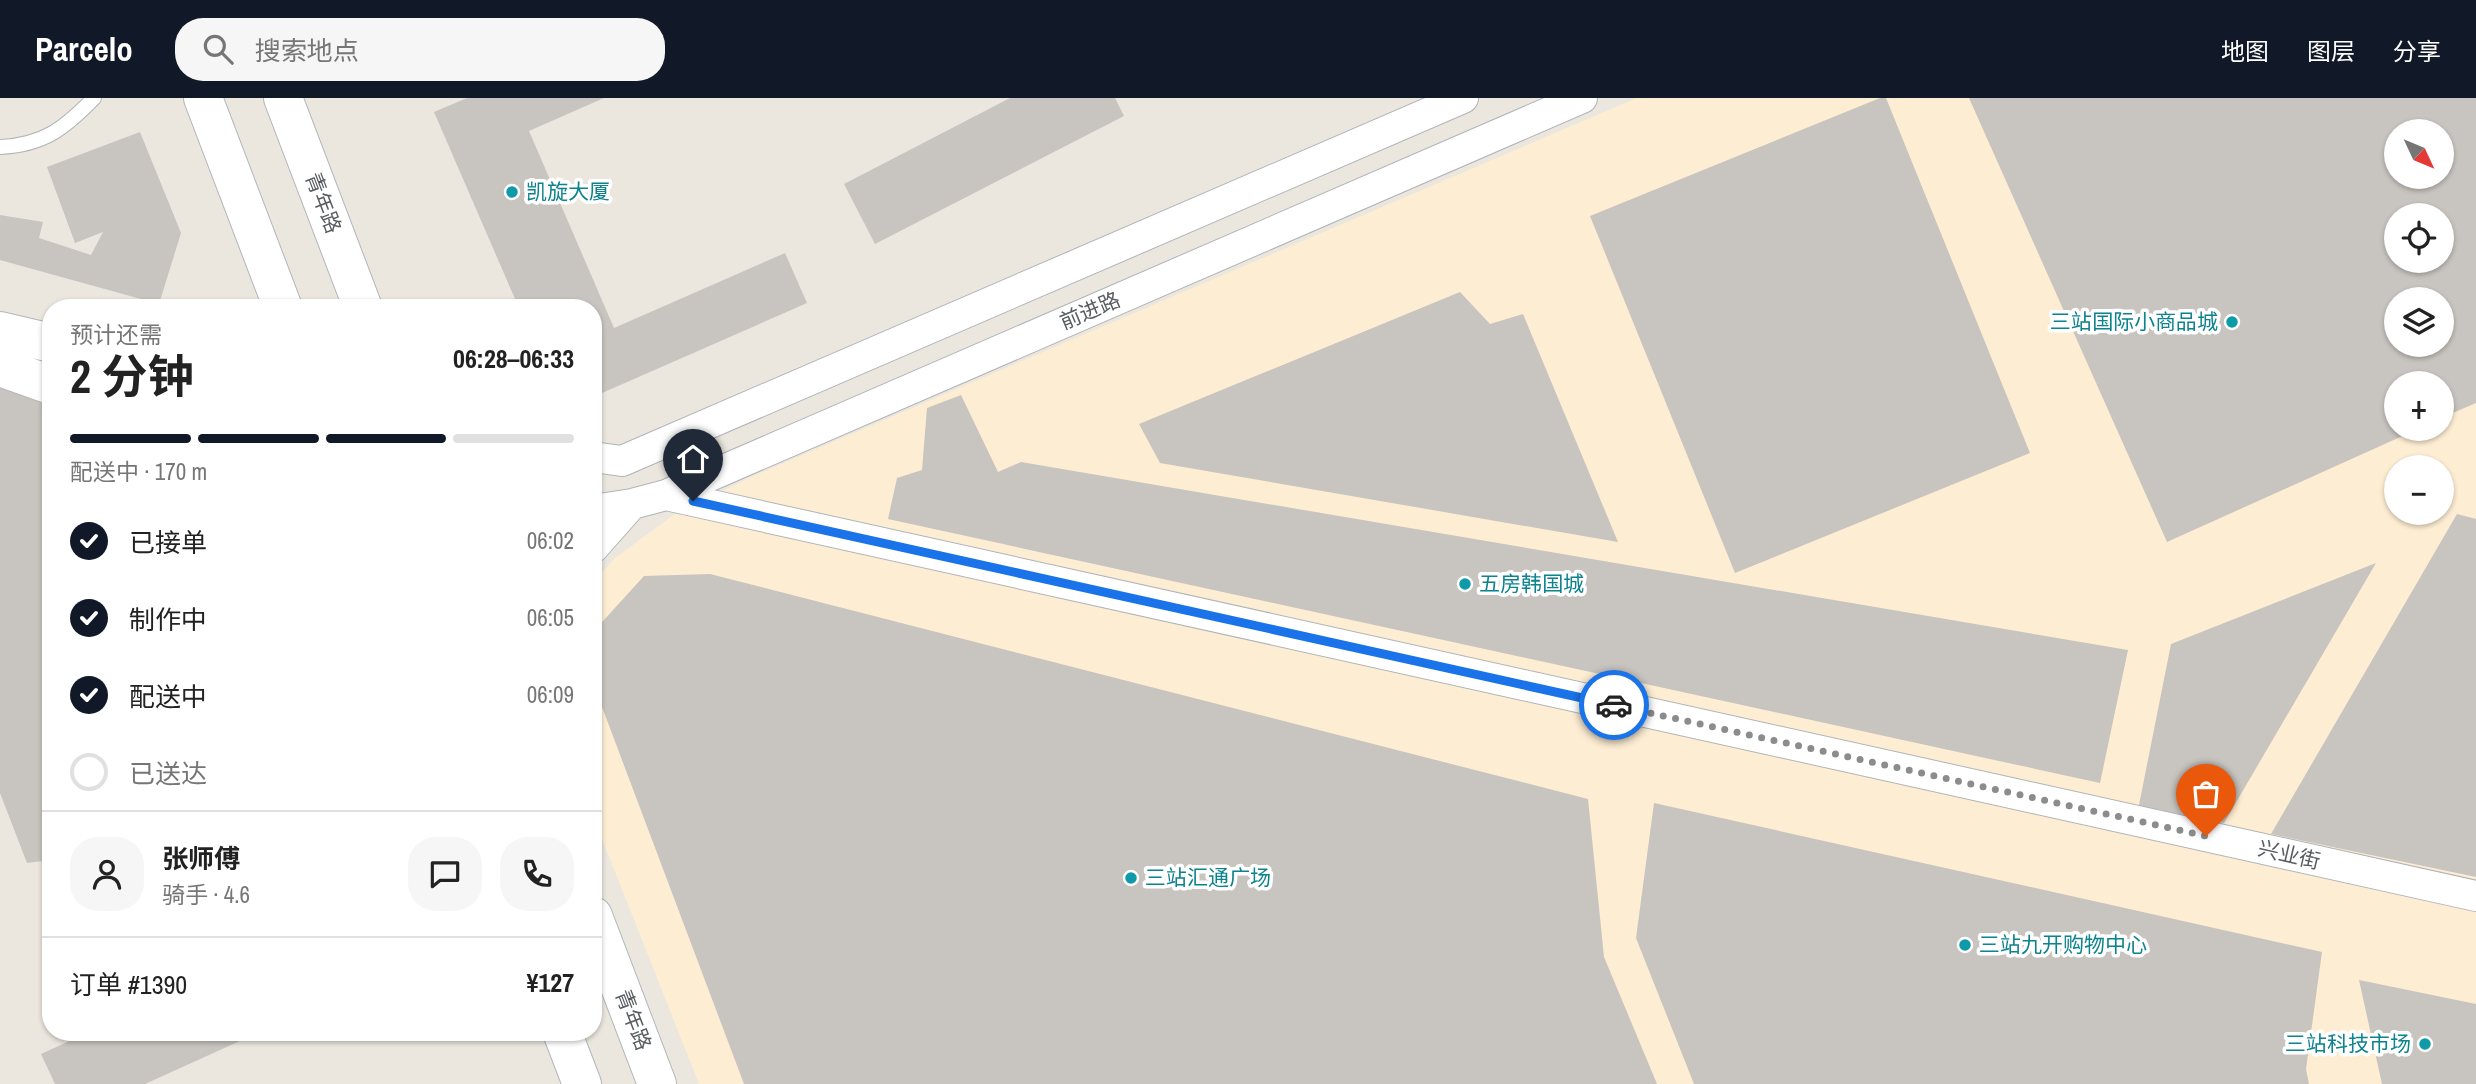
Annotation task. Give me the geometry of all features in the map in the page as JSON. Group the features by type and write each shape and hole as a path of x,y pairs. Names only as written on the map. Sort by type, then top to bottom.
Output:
{"main road":[{"path":"203,98 280,299"},
{"name":"青年路","path":"291,101 360,299"},
{"path":"0,331 42,341"},
{"path":"0,367 42,382"},
{"name":"青年路","path":"602,940 657,1084"},
{"path":"565,1041 582,1084"}],"street":[{"path":"608,459 1463,98"},
{"name":"前进路","path":"602,509 666,495 1582,98"},
{"name":"兴业街","path":"666,495 2476,897"},
{"path":"602,538 632,504"}],"lane":[{"path":"0,146 19,146 50,136 94,98"}],"shaded area":[{"path":"1637,98 2476,98 2476,1084 699,1084 602,839 602,572 615,558 672,516 753,476"}],"building":[{"name":"凯旋大厦","path":"467,98 604,98 529,131 601,299 515,299 434,112"},
{"path":"1010,98 1115,98 1124,116 875,244 844,184"},
{"path":"1880,98 1886,98 2030,453 1735,573 1590,216"},
{"name":"三站国际小商品城","path":"1969,98 2476,98 2476,403 2454,412 2454,371 2384,371 2384,441 2391,441 2167,542"},
{"path":"140,132 181,233 161,299 141,299 0,260 0,215 43,222 39,238 91,255 103,232 75,243 47,167"},
{"name":"凯旋大厦","path":"785,253 807,303 602,393 602,300 614,328"},
{"name":"五房韩国城","path":"1460,292 1490,324 1523,314 1618,542 1160,463 1139,424"},
{"path":"0,384 42,401 42,861 27,863 0,793"},
{"name":"五房韩国城","path":"961,395 998,472 1021,462 2128,650 2100,783 888,519 897,478 922,470 927,408"},
{"path":"2457,514 2476,519 2476,877 2271,834 2451,525 2454,525"},
{"path":"2376,563 2224,823 2138,810 2171,644"},
{"name":"三站汇通广场","path":"710,574 1588,799 1604,957 1657,1084 744,1084 602,707 602,622 644,576"},
{"name":"三站九开购物中心","path":"1654,803 2322,952 2306,1069 2309,1084 1694,1084 1636,938"},
{"name":"三站科技市场","path":"2359,980 2476,1004 2476,1084 2382,1084"},
{"path":"69,1041 240,1041 145,1084 55,1084 41,1054"}],"way so far":[{"path":"1614,705 2206,836"}],"place":[{"name":"凯旋大厦","path":"512,192"},
{"name":"三站国际小商品城","path":"2232,322"},
{"name":"五房韩国城","path":"1465,584"},
{"name":"三站汇通广场","path":"1131,878"},
{"name":"三站九开购物中心","path":"1965,945"},
{"name":"三站科技市场","path":"2425,1044"}],"route":[{"path":"693,501 1614,705"}]}
